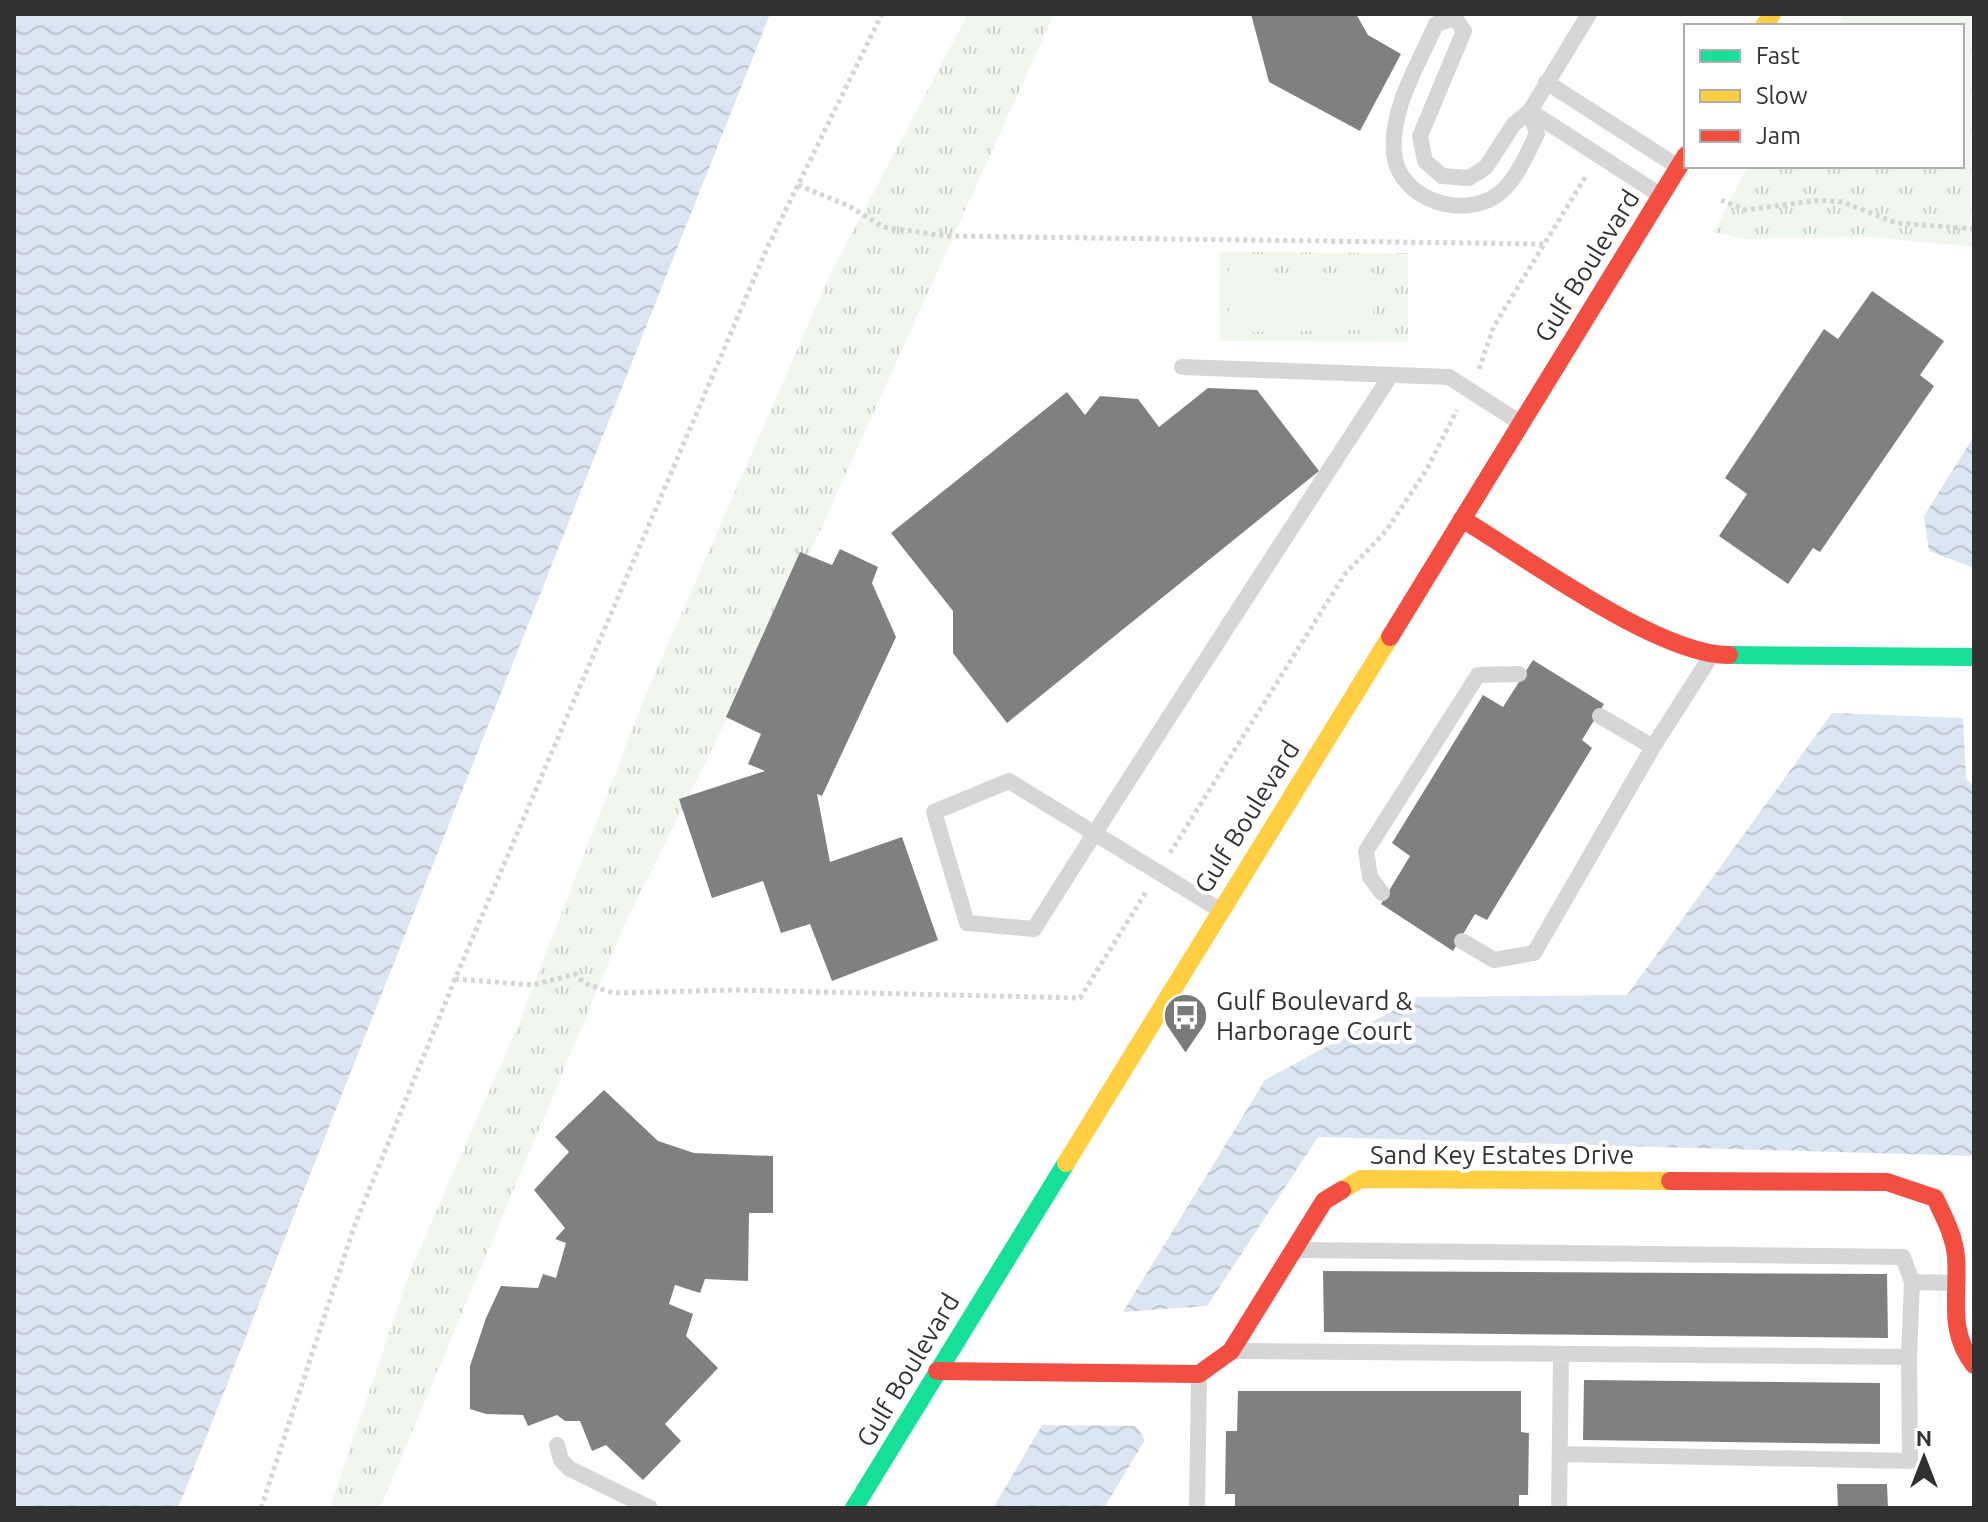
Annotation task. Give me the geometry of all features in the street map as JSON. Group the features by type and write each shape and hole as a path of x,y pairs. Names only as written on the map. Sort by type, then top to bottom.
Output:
{"street":[{"name":"Gulf Boulevard","path":"854,1508 1682,161"},
{"path":"1462,519 1658,638 1712,655 1974,657"},
{"name":"Sand Key Estates Drive","path":"1199,1374 1231,1351 1324,1201 1361,1179 1887,1182 1935,1198 1954,1239 1954,1327 1961,1349 1974,1365"},
{"path":"937,1371 1199,1374"}],"lane":[{"path":"1530,111 1537,134 1511,180 1487,201 1450,205 1429,200 1403,177 1395,164 1393,150 1404,97 1436,24 1456,16 1464,31 1420,136 1425,161 1442,176 1469,178 1486,167 1514,124 1530,111 1589,14"},
{"path":"1546,82 1682,161"},
{"path":"1530,111 1661,196"},
{"path":"1182,367 1449,377 1521,423"},
{"path":"1220,910 1096,831 1009,781 934,812 967,923 1034,929 1096,831 1138,764 1391,375"},
{"path":"1462,941 1494,960 1534,953 1653,747 1712,655"},
{"path":"1382,893 1370,877 1366,851 1478,675 1519,674"},
{"path":"1600,716 1653,747"},
{"path":"1295,1250 1903,1257 1912,1282 1910,1461 1560,1454"},
{"path":"1912,1282 1954,1283"},
{"path":"1231,1351 1909,1357"},
{"path":"1559,1508 1561,1354"},
{"path":"1197,1508 1199,1374"},
{"path":"557,1445 561,1460 587,1480 650,1508"}],"path":[{"path":"261,1508 354,1227 455,979 768,246 882,14"},
{"path":"455,979 533,985 575,974 584,983 613,993 735,990 1080,998 1345,574 1386,531 1427,469 1468,389 1494,326 1599,156"},
{"path":"798,185 849,206 883,227 946,236 1545,244"},
{"path":"1721,200 1746,210 1820,200 1843,202 1896,223 1974,229"}],"green space":[{"path":"968,14 1054,14 812,548 627,919 380,1508 330,1508 409,1274 520,1021 645,697 831,273"},
{"path":"1844,14 1974,14 1974,247 1870,237 1744,239 1714,232 1747,168 1964,168 1964,24 1838,24"},
{"path":"1220,252 1408,253 1408,342 1219,341"},
{"path":"1229,262 1261,262 1261,273 1374,273 1373,330 1229,332"}],"water":[{"path":"14,14 770,14 178,1508 14,1508"},
{"path":"1974,436 1974,568 1929,551 1924,516"},
{"path":"1832,713 1963,718 1966,779 1974,786 1974,1156 1318,1137 1207,1306 1123,1312 1265,1080 1418,997 1627,995"},
{"path":"1042,1425 1136,1426 1145,1440 1104,1508 993,1508"}],"building":[{"path":"1251,14 1356,14 1368,35 1401,54 1360,131 1269,82"},
{"path":"1872,291 1944,341 1920,375 1934,386 1820,552 1813,548 1788,584 1719,536 1747,494 1725,478 1824,329 1838,339"},
{"path":"1208,388 1257,390 1319,471 1007,723 953,653 953,611 891,533 1067,392 1085,415 1100,396 1138,399 1159,427"},
{"path":"840,549 878,567 872,583 896,637 822,796 817,794 830,862 902,837 938,940 832,981 810,924 781,933 763,881 712,898 679,799 765,771 748,764 761,734 726,717 800,552 832,565"},
{"path":"1533,660 1604,704 1582,740 1592,748 1487,920 1475,914 1453,951 1381,904 1410,856 1392,843 1483,695 1503,707"},
{"path":"604,1090 658,1141 694,1153 773,1156 773,1213 749,1213 748,1281 705,1279 700,1293 675,1285 669,1304 693,1314 686,1336 718,1368 665,1424 681,1441 643,1480 606,1445 592,1451 580,1421 565,1421 557,1415 528,1426 523,1415 486,1414 470,1409 470,1366 486,1318 501,1286 538,1288 543,1274 556,1278 566,1243 555,1239 565,1228 534,1190 569,1152 555,1137"},
{"path":"1323,1271 1887,1274 1888,1338 1324,1332"},
{"path":"1584,1380 1880,1383 1880,1444 1583,1440"},
{"path":"1238,1391 1521,1391 1521,1432 1529,1433 1528,1495 1519,1495 1519,1508 1235,1508 1235,1494 1225,1494 1226,1431 1237,1431"},
{"path":"1837,1484 1887,1484 1888,1508 1838,1508"}],"traffic: fast":[{"path":"1729,655 1974,657"},
{"path":"854,1508 1066,1163"}],"traffic: slow":[{"path":"1765,24 1772,14"},
{"path":"1066,1163 1390,637"},
{"path":"1342,1190 1361,1179 1670,1181"}],"traffic: jam":[{"path":"1390,637 1684,158"},
{"path":"1462,519 1630,622 1700,651 1729,655"},
{"path":"1670,1181 1887,1182 1935,1198 1953,1241 1957,1326 1960,1339 1974,1365"},
{"path":"937,1371 1199,1374 1231,1351 1324,1201 1342,1190"}],"place":[{"name":"Gulf Boulevard & Harborage Court","path":"1185,1055"}]}
